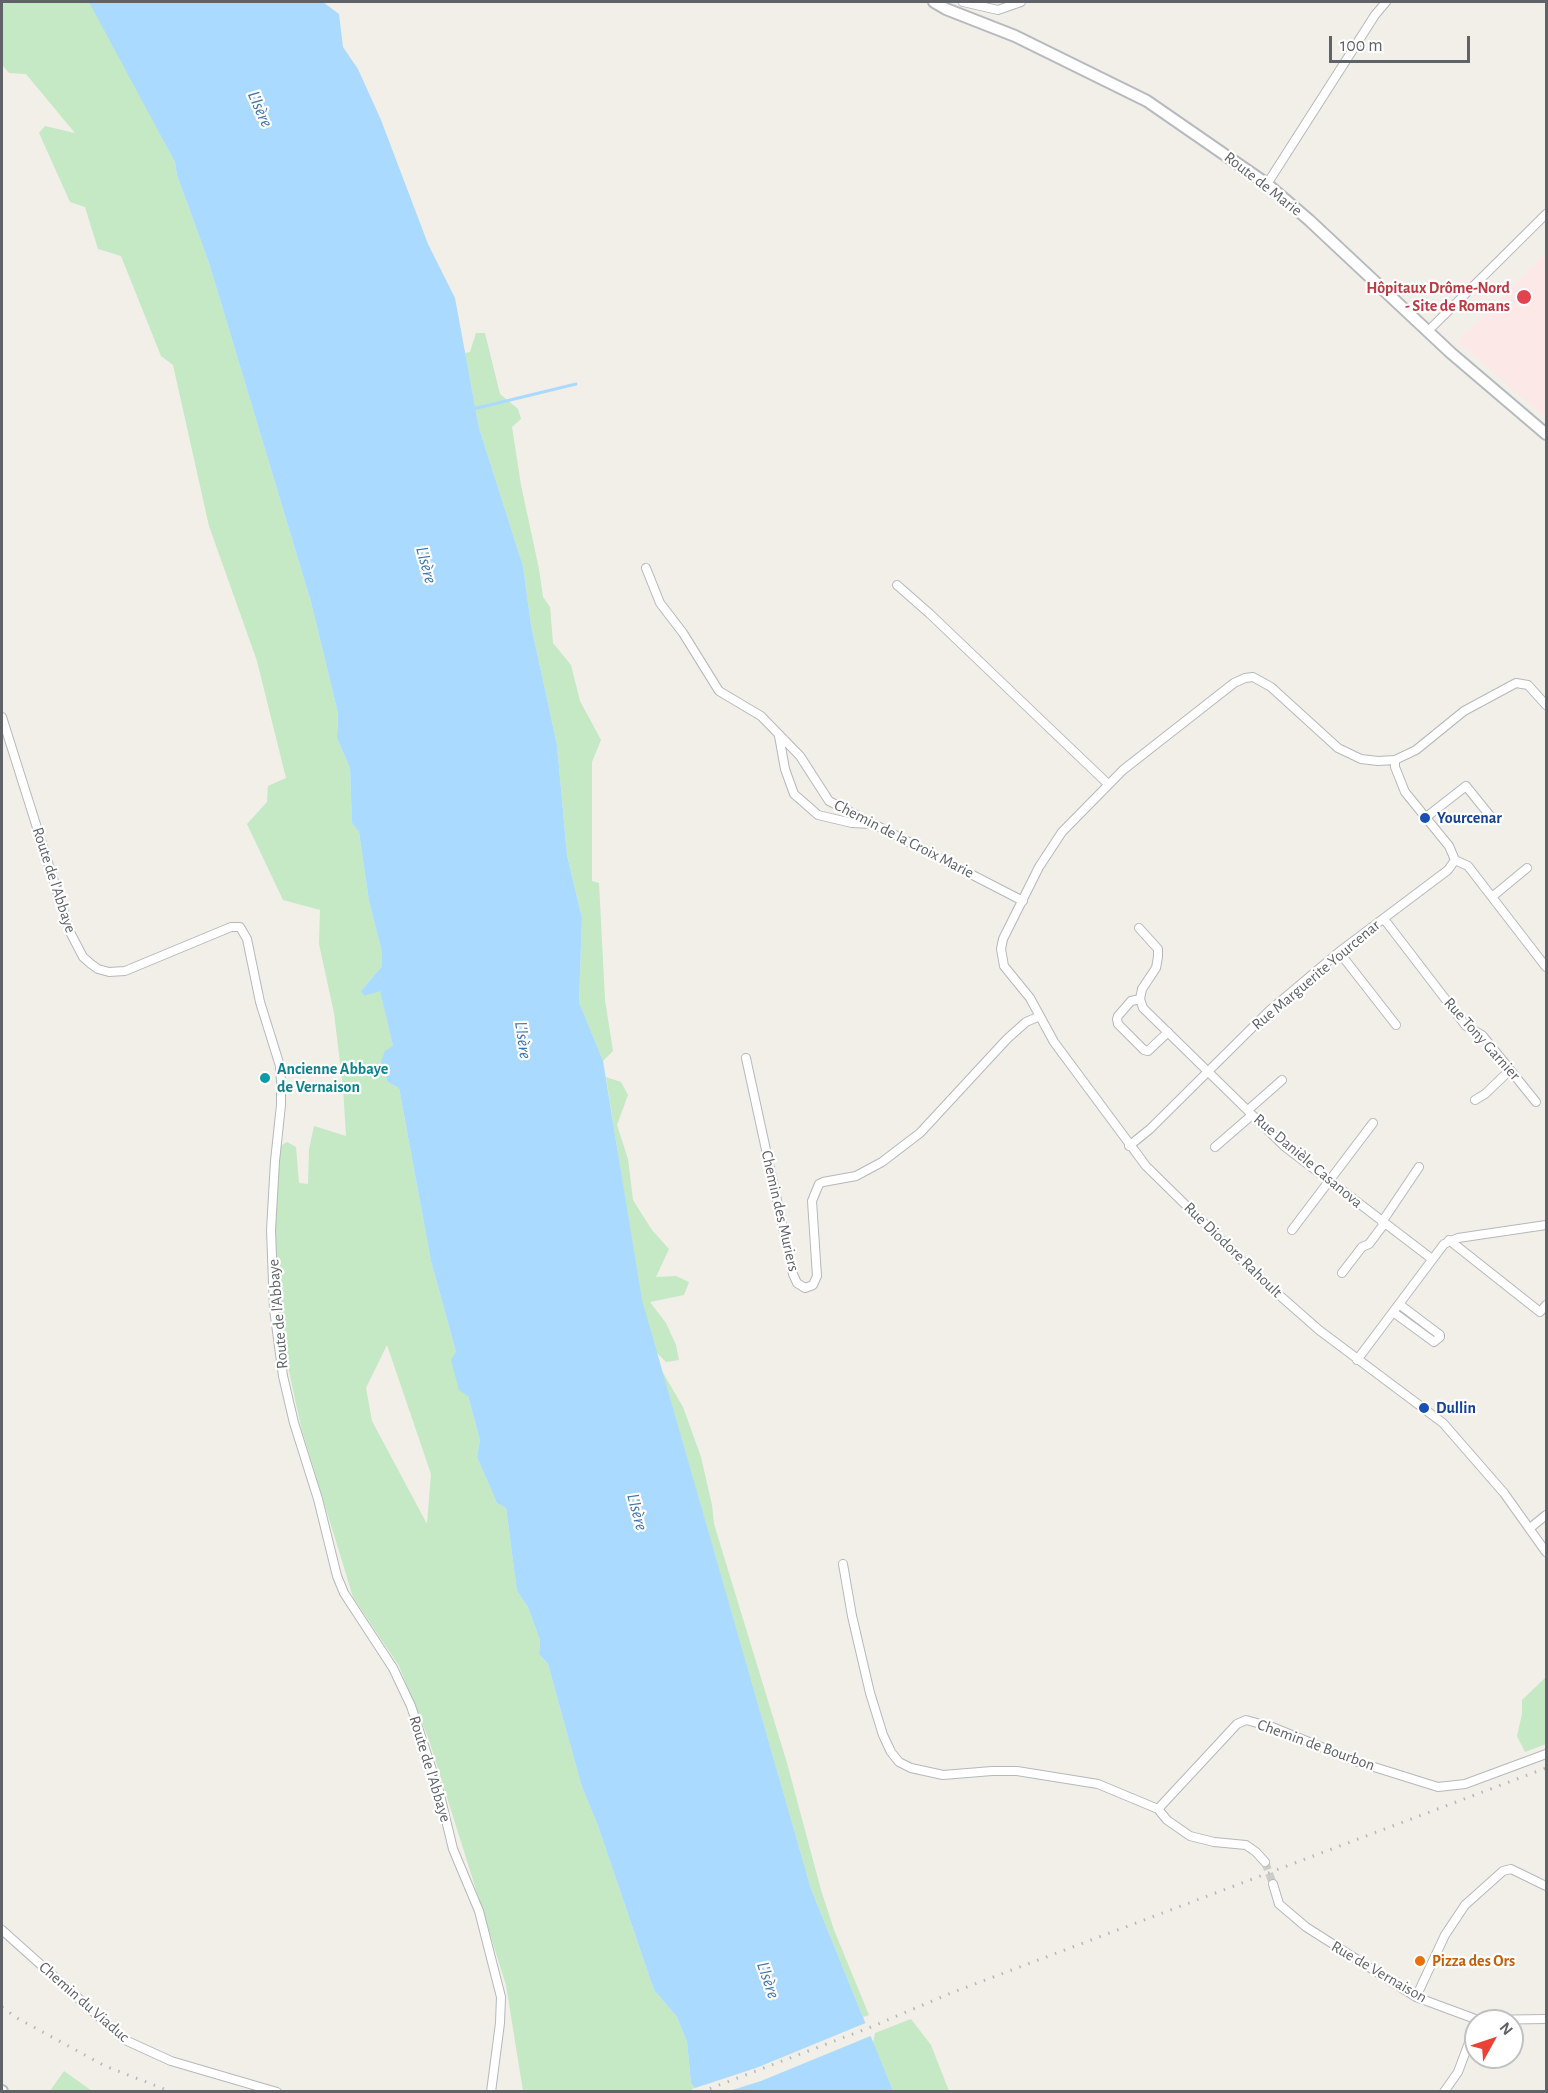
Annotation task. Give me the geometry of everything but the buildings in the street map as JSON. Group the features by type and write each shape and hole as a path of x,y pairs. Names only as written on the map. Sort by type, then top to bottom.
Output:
{"street":[{"name":"Route de Marie","path":"934,2 950,5 1146,101 1268,184 1451,353 1546,434"},
{"path":"963,2 998,10 1021,2"},
{"path":"1268,184 1375,15 1386,2"},
{"path":"1428,331 1546,213"},
{"name":"Chemin de la Croix Marie","path":"646,568 660,603 683,633 719,691 761,716 800,756 830,801 1023,901"},
{"path":"897,585 1108,784"},
{"name":"Rue Diodore Rahoult","path":"1395,760 1361,759 1338,748 1271,687 1253,677 1234,683 1124,770 1062,832 1039,867 1003,939 1001,949 1004,966 1024,989 1054,1042 1146,1167 1261,1279 1319,1330 1443,1424 1504,1493 1546,1552"},
{"path":"1546,705 1528,685 1516,683 1464,711 1416,750 1395,760 1395,768 1405,792 1449,846 1455,860 1468,866 1546,967"},
{"name":"Route de l'Abbaye","path":"2,717 70,932 83,957 98,969 118,972 138,967 193,941 231,927 240,927 247,939 260,1002 280,1066 281,1105 271,1230 274,1309 283,1376 337,1576 344,1593 393,1668 411,1706 433,1772 453,1849 479,1911 501,1997 491,2091"},
{"path":"779,734 785,769 794,794 818,814 852,823 877,824"},
{"path":"1425,818 1466,786 1491,817"},
{"name":"Rue Marguerite Yourcenar","path":"1129,1146 1150,1129 1270,1010 1340,952 1448,870 1455,860"},
{"path":"1492,897 1527,868"},
{"name":"Rue Tony Garnier","path":"1384,919 1466,1026 1482,1035 1536,1102"},
{"path":"1139,928 1158,949 1156,968 1142,989 1140,999 1131,1001 1118,1016 1118,1024 1144,1050 1148,1051 1168,1032"},
{"path":"1340,952 1396,1025"},
{"name":"Rue Danièle Casanova","path":"1140,999 1143,1008 1284,1146 1432,1259"},
{"name":"Chemin des Muriers","path":"746,1058 793,1274 797,1283 805,1288 813,1285 816,1276 812,1201 819,1184 864,1173 882,1162 920,1132 1007,1039 1026,1022 1040,1016"},
{"path":"1475,1100 1485,1094 1510,1070"},
{"path":"1215,1148 1282,1080"},
{"path":"1292,1230 1373,1123"},
{"path":"1342,1273 1362,1247 1369,1244 1419,1167"},
{"path":"1357,1360 1432,1259 1449,1240 1546,1226"},
{"path":"1449,1240 1540,1312 1546,1305"},
{"path":"1393,1312 1437,1342 1440,1335 1399,1304"},
{"path":"1530,1528 1546,1515"},
{"path":"843,1564 852,1616 870,1693 883,1735 899,1762 911,1768 943,1775 1017,1771 1082,1780 1112,1788 1158,1809 1167,1820 1190,1836 1214,1842 1246,1845 1265,1862"},
{"name":"Chemin de Bourbon","path":"1158,1809 1237,1724 1245,1720 1272,1727 1358,1762 1438,1786 1465,1784 1546,1754"},
{"path":"1416,1997 1445,1935 1465,1905 1503,1871 1511,1869 1546,1887"},
{"name":"Rue de Vernaison","path":"1273,1884 1279,1904 1306,1928 1416,1997 1464,2017"},
{"name":"Chemin du Viaduc","path":"2,1930 125,2040 171,2061 277,2091"},
{"name":"Rue de Vernaison","path":"1524,2020 1546,2019"},
{"path":"1444,2091 1458,2072 1464,2056"}],"shaded area":[{"name":"Hôpitaux Drôme-Nord - Site de Romans","path":"1546,253 1546,418 1458,341"}],"green space":[{"path":"2,2 89,2 93,5 175,162 177,175 209,263 311,602 338,713 337,738 350,768 352,823 359,832 369,901 382,952 382,966 361,991 364,996 380,990 393,1046 388,1082 399,1088 431,1261 480,1440 477,1457 497,1503 506,1508 517,1591 528,1607 540,1640 539,1654 548,1664 581,1784 598,1826 654,1990 677,2017 687,2042 691,2083 697,2091 523,2091 506,1985 429,1740 399,1666 353,1597 301,1427 276,1311 275,1161 278,1147 287,1142 296,1147 299,1183 308,1184 309,1149 314,1126 346,1136 334,1013 319,944 320,910 283,900 247,824 267,802 268,786 286,778 257,661 209,526 173,365 161,356 121,256 98,249 85,207 70,202 39,133 45,126 75,133 26,74 9,73 2,65","holes":["387,1345 431,1474 427,1524 372,1421 366,1388"]},
{"path":"476,333 485,333 500,394 518,409 521,419 512,427 543,597 550,607 553,643 571,665 580,701 601,740 592,762 592,881 599,883 605,1000 613,1051 603,1061 579,1002 582,918 567,855 557,745 531,625 523,566 479,428 465,353 470,352"},
{"path":"606,1077 621,1082 628,1095 617,1125 628,1159 633,1200 652,1230 669,1249 656,1277 676,1276 689,1282 684,1295 650,1302 666,1323 676,1345 679,1360 666,1362 656,1352 641,1300"},
{"path":"662,1371 683,1407 701,1457 714,1524 787,1763 821,1890 834,1930 869,2015 863,2017 811,1889"},
{"path":"1546,1677 1546,1744 1525,1752 1517,1736 1522,1714 1522,1700"},
{"path":"911,2019 931,2045 949,2091 893,2091 873,2043 875,2033"},
{"path":"64,2071 92,2091 50,2091"}],"water":[{"name":"L'Isère","path":"89,2 323,2 339,14 343,47 358,69 381,120 428,244 455,298 479,428 523,566 531,625 557,745 567,855 582,918 579,1002 603,1061 642,1300 811,1889 893,2091 697,2091 691,2083 687,2042 677,2017 654,1990 598,1826 581,1784 548,1664 539,1654 540,1640 528,1607 517,1591 506,1508 497,1503 477,1457 480,1440 468,1396 459,1390 451,1360 456,1352 431,1261 399,1088 388,1082 381,1062 385,1051 393,1046 380,991 364,996 361,991 382,966 382,952 369,901 359,832 352,823 350,768 337,738 338,713 311,602 209,263 177,175 175,162"}],"pier":[{"path":"868,2022 873,2035 761,2081 729,2091 693,2092 692,2089 756,2068"}],"waterway":[{"path":"473,409 576,384"}],"tunnel":[{"path":"1265,1862 1273,1884"}],"railway":[{"path":"701,2092 871,2027 951,1993 1546,1768"},
{"path":"2,2007 17,2018 105,2066 172,2092"}],"place":[{"name":"Hôpitaux Drôme-Nord - Site de Romans","path":"1524,297"},
{"name":"Yourcenar","path":"1425,818"},
{"name":"Ancienne Abbaye de Vernaison","path":"265,1078"},
{"name":"Dullin","path":"1424,1408"},
{"name":"Pizza des Ors","path":"1420,1961"}]}
